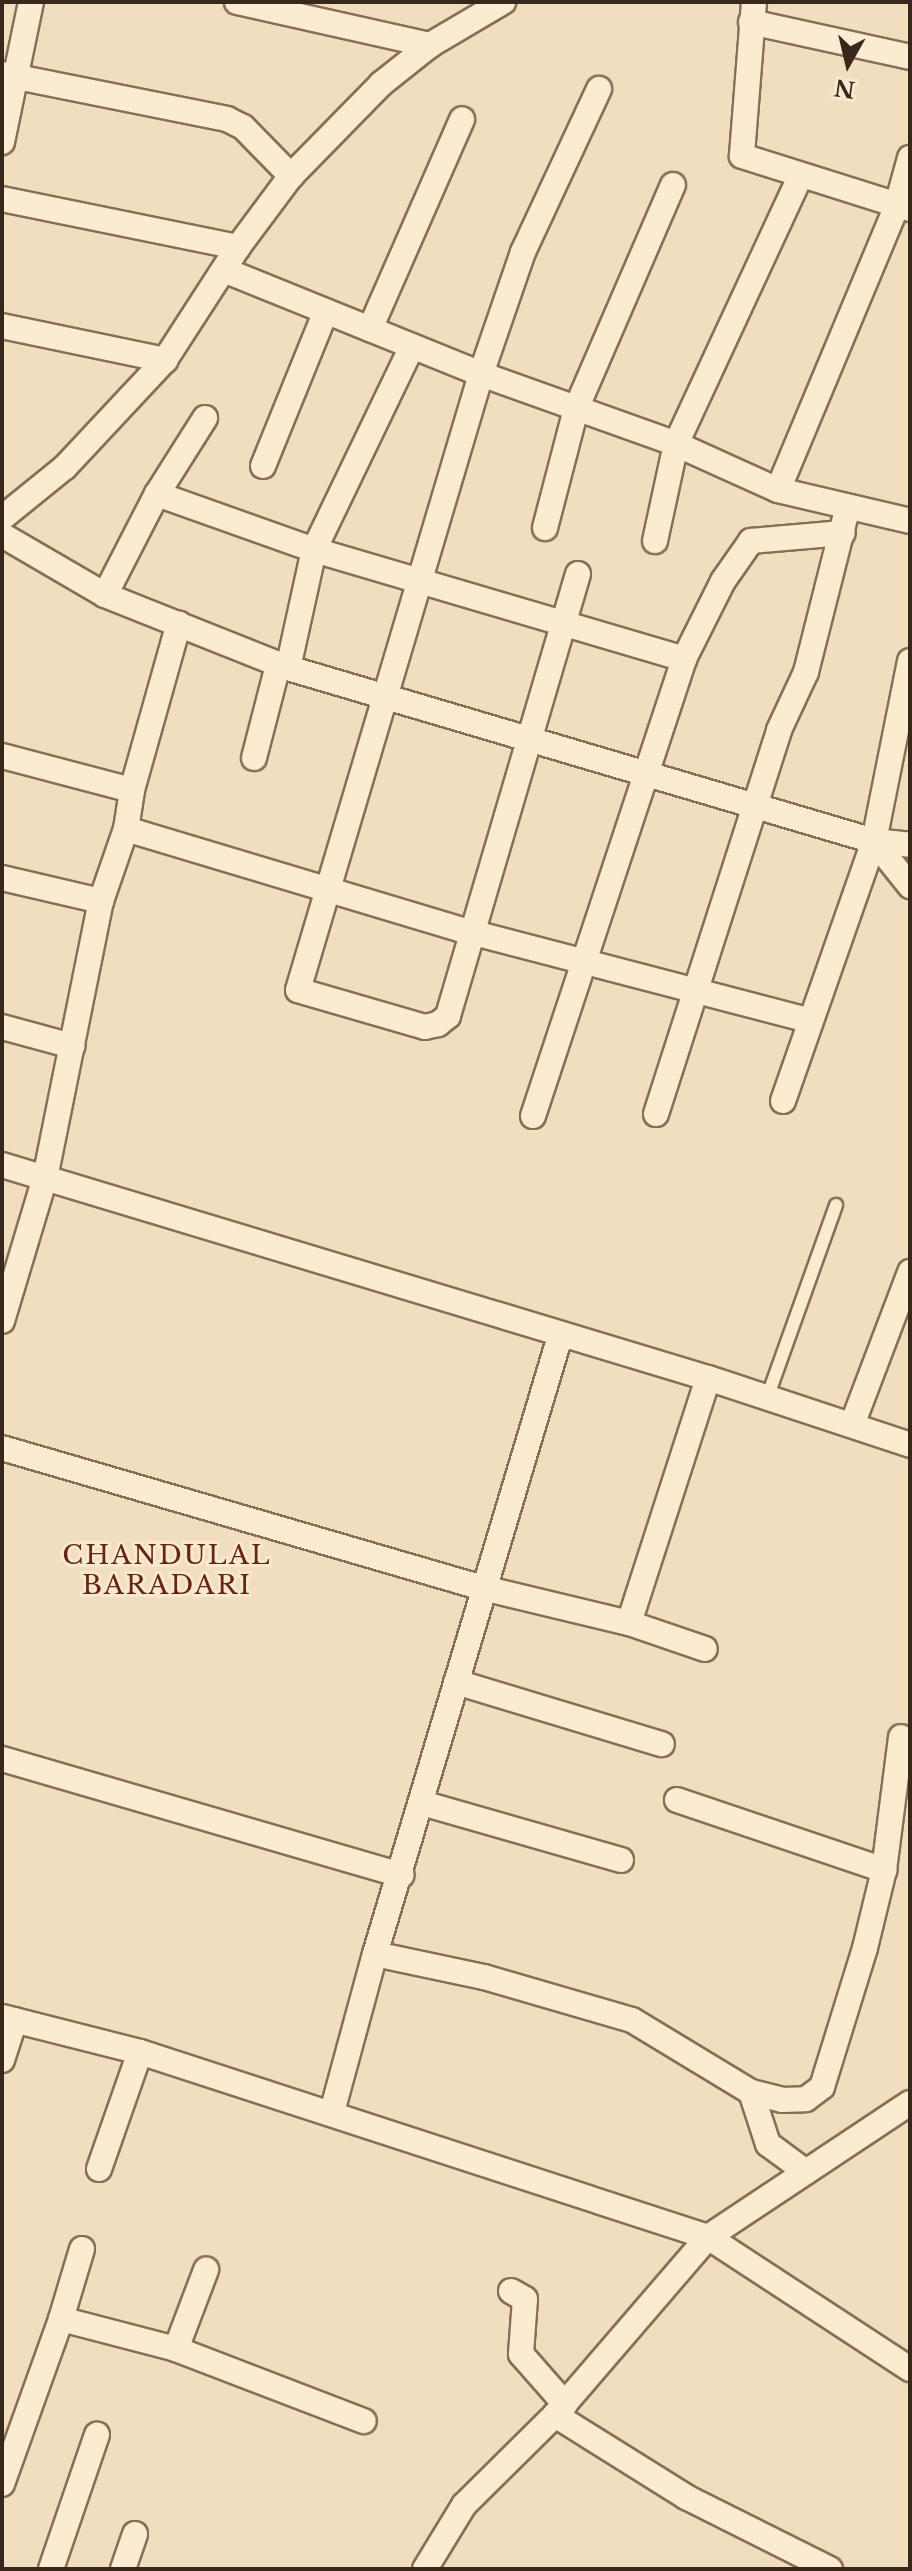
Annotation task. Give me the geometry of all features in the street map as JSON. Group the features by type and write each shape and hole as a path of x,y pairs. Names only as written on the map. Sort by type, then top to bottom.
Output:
{"street":[{"path":"2,142 8,76 31,2"},
{"path":"237,2 430,45"},
{"path":"2,518 65,467 165,360 238,247 291,176 381,84 481,9 503,2"},
{"path":"904,207 800,177 742,156 752,12 910,57"},
{"path":"8,76 227,119 243,127 291,176"},
{"path":"578,574 562,621 532,739 470,932 448,1016 438,1024 425,1027 298,990 387,699 481,374 523,252 599,89"},
{"path":"370,329 462,119"},
{"path":"778,490 904,207 910,158"},
{"path":"655,541 676,444 800,177"},
{"path":"545,528 576,409 673,185"},
{"path":"2,199 238,247"},
{"path":"224,270 481,374 676,444 778,490 910,521"},
{"path":"263,466 326,311"},
{"path":"2,326 165,360"},
{"path":"254,758 314,550 412,346"},
{"path":"105,595 157,494 205,418"},
{"path":"157,494 314,550 684,659"},
{"path":"656,1114 697,994 779,730 806,672 847,507"},
{"path":"533,1116 684,659 745,545 759,539 843,533"},
{"path":"2,535 105,595 283,666 874,841 910,845"},
{"path":"2,1321 45,1178 101,901 126,829 132,790 179,623"},
{"path":"783,1101 874,841 910,661"},
{"path":"2,756 132,790"},
{"path":"126,829 470,932 697,994 811,1021"},
{"path":"874,841 910,886"},
{"path":"2,878 101,901"},
{"path":"2,1027 72,1046"},
{"path":"2,1165 560,1336 708,1378 910,1445"},
{"path":"852,1425 910,1272"},
{"path":"332,2112 375,1954 560,1336"},
{"path":"629,1623 708,1378"},
{"path":"2,1448 483,1588 629,1623 705,1649"},
{"path":"456,1682 662,1744"},
{"path":"375,1954 484,1977 632,2020 751,2092 806,2099 822,2087 865,1948 884,1870 901,1737"},
{"path":"2,1759 401,1875"},
{"path":"677,1800 884,1870"},
{"path":"422,1803 621,1860"},
{"path":"2,2060 8,2018 140,2052 332,2112 708,2237 910,2369"},
{"path":"99,2169 140,2052"},
{"path":"751,2092 768,2144 806,2172"},
{"path":"425,2569 464,2505 560,2409 708,2237 910,2103"},
{"path":"2,2484 61,2319 82,2249"},
{"path":"176,2349 206,2270"},
{"path":"511,2291 525,2299 521,2354 560,2409 686,2497 830,2569"},
{"path":"61,2319 176,2349 364,2421"},
{"path":"51,2569 97,2435"},
{"path":"123,2569 135,2534"}],"lane":[{"path":"767,1398 836,1205"}],"district":[{"name":"CHANDULAL BARADARI","path":"167,1571"}]}
